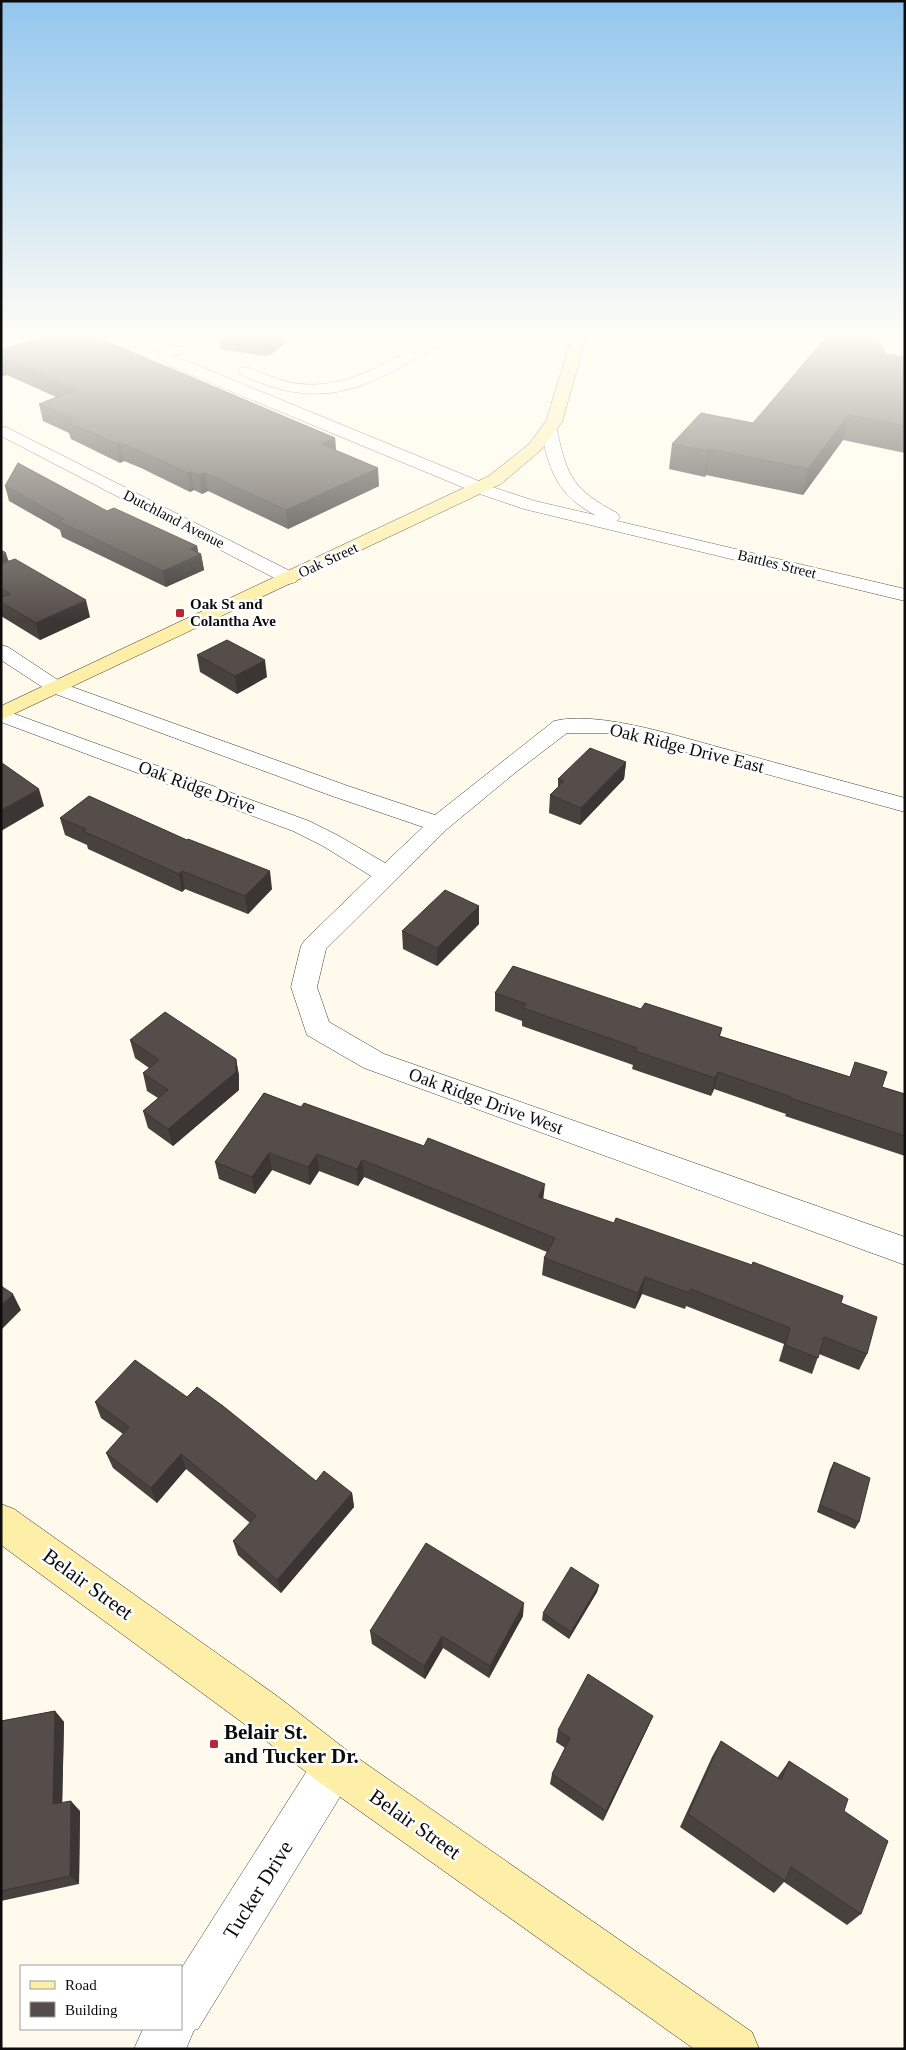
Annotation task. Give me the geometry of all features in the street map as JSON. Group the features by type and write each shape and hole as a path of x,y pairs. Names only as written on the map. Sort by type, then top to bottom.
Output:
{"main road":[{"name":"Oak Street","path":"1,714 480,488 517,464 535,448 549,430"},
{"name":"Belair Street","path":"1,1522 262,1711 334,1767 735,2049"}],"street":[{"name":"Battles Street","path":"340,430 480,488 517,501 905,595"},
{"name":"Battles Street","path":"549,430 555,463 566,485 595,509 649,533"},
{"name":"Dutchland Avenue","path":"6,432 289,578"},
{"path":"1,651 57,688 340,791 439,824"},
{"name":"Oak Ridge Drive","path":"1,714 301,826 331,841 386,874"},
{"name":"Oak Ridge Drive East","path":"439,824 508,767 562,726 608,727 905,805"},
{"name":"Oak Ridge Drive West","path":"439,824 314,946 304,987 317,1028 374,1061 905,1252"},
{"name":"Tucker Drive","path":"182,2010 334,1767"},
{"path":"158,2049 170,2030"}],"building":[{"path":"84,430 315,430 335,438 321,444 378,468 286,510 205,473 199,475 191,472 188,473 138,450 120,443 117,444"},
{"path":"685,430 837,430 808,469 710,449 708,451 672,444"},
{"path":"18,463 107,511 114,508 197,546 190,549 201,554 163,571 58,521 64,519 5,486"},
{"path":"15,559 86,600 36,623 1,602 1,597 10,594 1,588 1,564"},
{"path":"227,640 265,660 235,676 197,655"},
{"path":"590,748 626,762 581,808 550,795 564,781 558,779"},
{"path":"1,764 39,789 1,810"},
{"path":"89,796 187,840 270,871 245,896 182,871 179,874 83,831 86,829 60,818"},
{"path":"445,890 479,906 437,948 402,931"},
{"path":"513,966 641,1009 645,1003 722,1028 719,1036 850,1077 855,1062 887,1072 882,1087 905,1094 905,1136 718,1072 715,1078 635,1051 637,1048 523,1008 526,1004 495,993"},
{"path":"165,1012 236,1059 236,1072 168,1129 143,1111 168,1090 143,1073 159,1060 130,1040"},
{"path":"264,1093 301,1107 304,1103 424,1146 428,1138 545,1184 538,1197 614,1223 616,1218 752,1265 753,1262 843,1296 841,1303 877,1317 867,1354 824,1337 818,1358 785,1345 790,1328 691,1289 689,1293 645,1277 638,1293 544,1258 555,1238 362,1160 357,1169 317,1154 308,1167 269,1153 252,1177 215,1162"},
{"path":"1,1286 13,1294 1,1305"},
{"path":"135,1360 187,1397 197,1387 316,1481 324,1471 352,1493 277,1580 233,1541 256,1516 181,1454 151,1488 106,1453 129,1427 95,1402"},
{"path":"834,1462 870,1478 859,1522 820,1505"},
{"path":"426,1543 524,1603 490,1666 442,1636 424,1666 370,1631"},
{"path":"571,1567 599,1585 571,1632 543,1613"},
{"path":"588,1674 653,1716 606,1811 552,1774 570,1738 558,1730"},
{"path":"55,1711 53,1804 71,1801 70,1876 1,1891 1,1721"},
{"path":"721,1741 781,1780 789,1761 848,1799 844,1811 888,1841 861,1914 791,1867 785,1881 688,1814"}],"place":[{"name":"Oak St and Colantha Ave","path":"180,613"},
{"name":"Belair St. and Tucker Dr.","path":"214,1744"}]}
